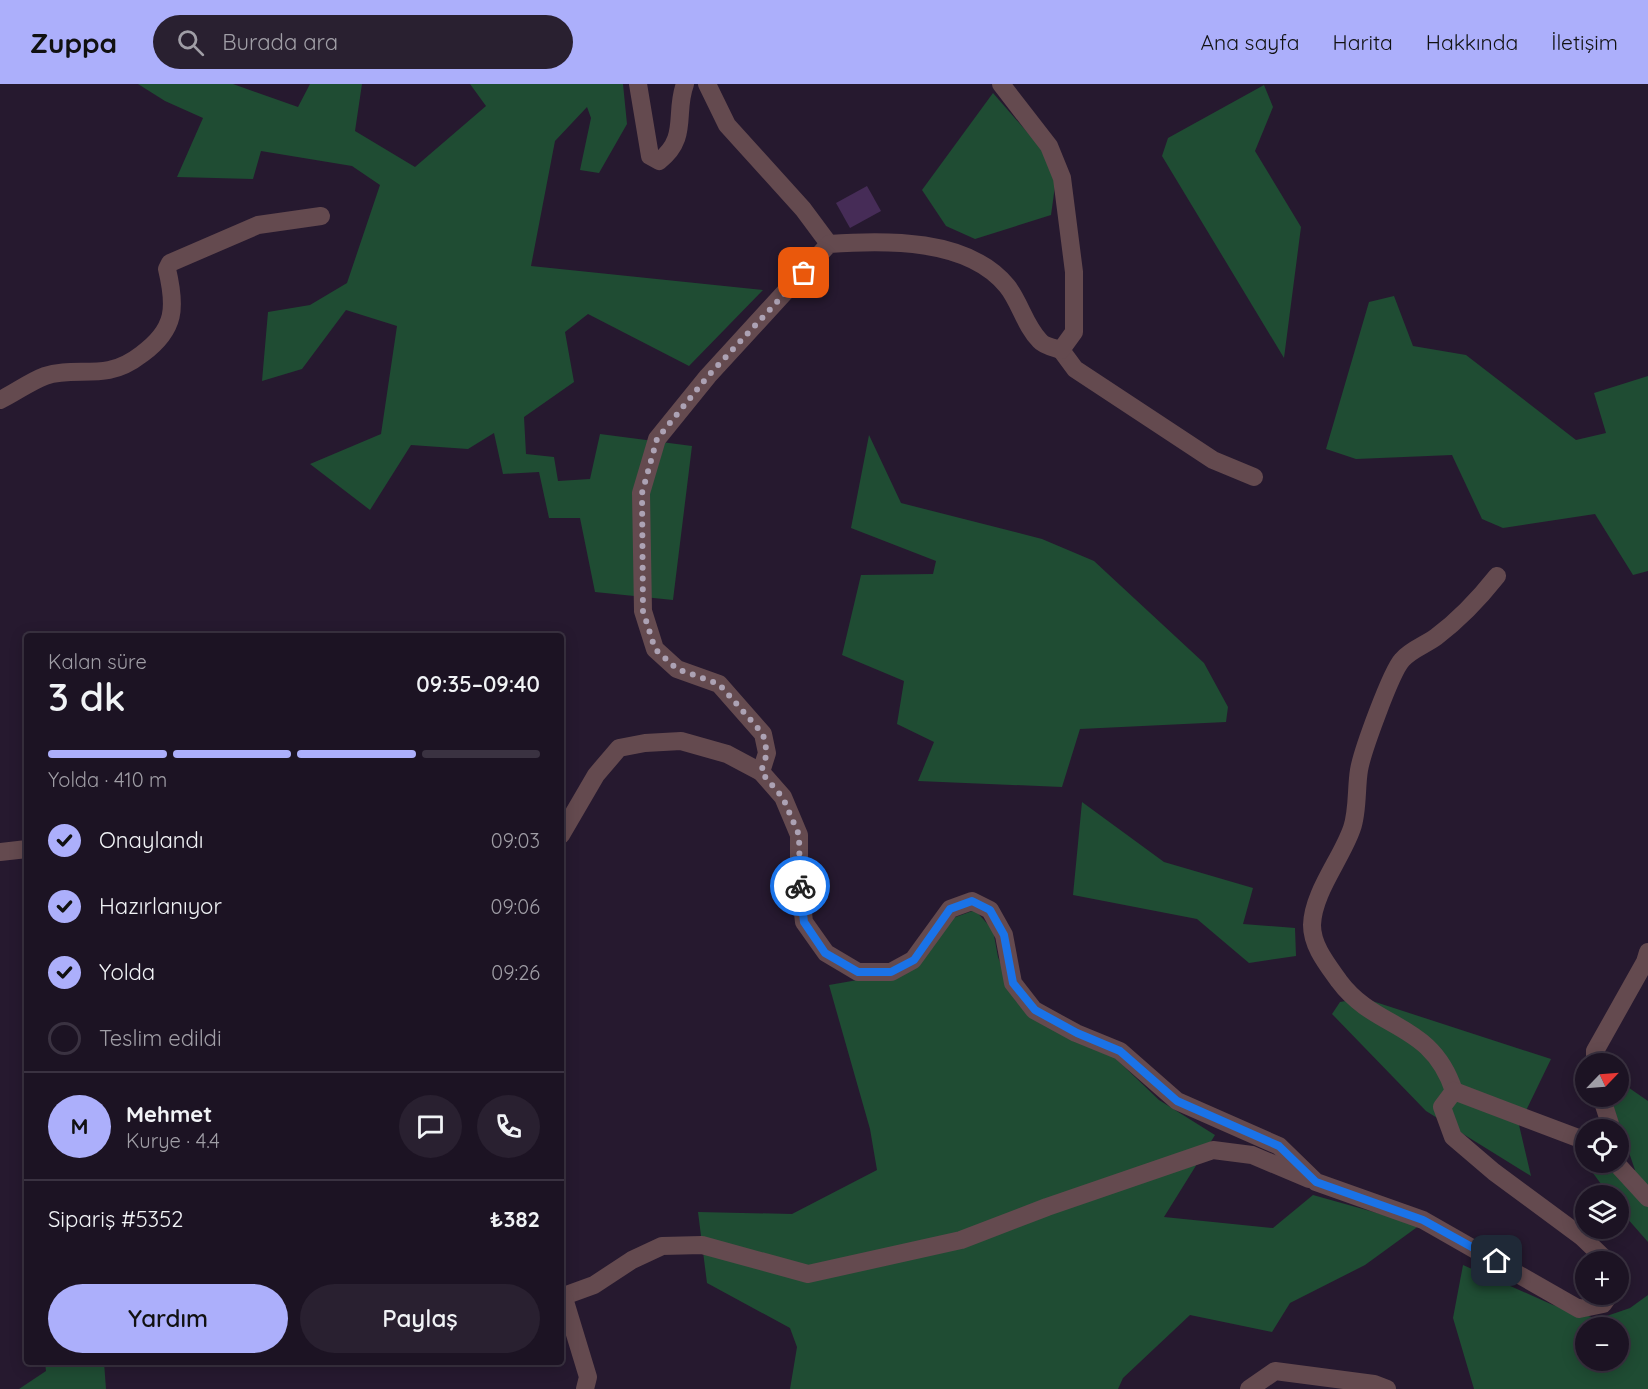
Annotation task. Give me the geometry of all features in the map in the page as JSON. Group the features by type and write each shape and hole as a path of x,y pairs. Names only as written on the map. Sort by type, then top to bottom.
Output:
{"street":[{"path":"638,84 650,156 659,161 675,146 682,116 685,84"},
{"path":"707,84 727,125 803,209 829,244"},
{"path":"1001,84 1049,146 1062,178 1074,272 1074,332 1061,350"},
{"path":"0,400 46,376 112,370 136,359 154,345 165,333 173,314 167,269 170,263 258,225 321,216"},
{"path":"761,772 767,753 763,734 719,684 677,669 655,649 643,611 642,493 657,439 708,376 829,244 862,241 921,244 978,261 1006,285 1041,342 1061,350 1075,369 1213,460 1254,477"},
{"path":"1454,1091 1447,1070 1434,1052 1409,1031 1354,999 1321,954 1313,938 1312,922 1329,871 1352,828 1359,767 1392,673 1403,658 1466,613 1497,576"},
{"path":"564,830 596,776 619,748 645,742 681,741 727,754 761,772 783,798 799,835 799,876 804,922 825,953 858,972 891,972 914,960 950,909 972,901 990,910 1004,935 1013,983 1035,1010 1077,1033 1120,1051 1177,1101 1279,1146 1316,1182"},
{"path":"0,852 24,849"},
{"path":"1595,1053 1645,962 1648,952"},
{"path":"1454,1091 1575,1137"},
{"path":"1454,1091 1442,1107 1453,1137 1494,1172 1582,1237 1597,1251"},
{"path":"564,1296 594,1285 632,1260 662,1246 702,1245 808,1274 961,1240 1047,1207 1213,1150 1252,1155 1316,1182 1423,1220 1579,1309 1598,1305"},
{"path":"1626,1173 1648,1198"},
{"path":"564,1303 588,1377 585,1389"},
{"path":"1249,1389 1275,1371 1374,1384 1387,1389"}],"green space":[{"path":"138,84 233,84 298,107 310,84 362,84 355,131 415,167 486,106 470,84 623,84 627,124 599,173 580,170 591,118 587,107 555,141 531,266 763,290 689,366 588,314 565,332 574,382 524,417 526,454 554,457 558,481 590,479 600,434 692,446 673,600 595,592 580,518 549,518 539,472 503,474 494,433 468,449 411,445 370,510 310,464 381,434 397,326 346,310 302,369 262,381 268,312 310,305 347,283 380,185 352,166 261,151 253,179 177,177 203,118 165,101"},
{"path":"1264,85 1273,107 1255,151 1301,227 1284,358 1162,156 1168,138"},
{"path":"993,93 1041,148 1056,179 1051,215 975,239 946,226 922,190"},
{"path":"1394,296 1413,346 1466,355 1576,440 1606,433 1594,393 1648,376 1648,571 1633,575 1595,514 1503,528 1482,519 1452,455 1356,459 1326,449 1369,302"},
{"path":"869,435 901,503 1042,539 1094,561 1204,663 1228,707 1226,722 1080,729 1062,787 918,781 934,742 897,724 904,681 842,655 861,575 933,574 936,561 851,528"},
{"path":"1082,802 1164,862 1253,888 1243,924 1295,928 1296,956 1249,963 1197,919 1073,895"},
{"path":"975,910 993,930 998,957 1016,1001 1112,1055 1159,1100 1215,1135 1164,1217 1273,1228 1313,1195 1420,1225 1365,1265 1290,1303 1272,1332 1190,1315 1123,1378 1118,1389 790,1389 797,1347 790,1328 707,1283 698,1212 792,1214 877,1170 870,1129 829,985 909,971 953,918"},
{"path":"1363,998 1551,1059 1519,1125 1531,1176 1426,1111 1332,1014 1340,1002"},
{"path":"1629,1088 1648,1101 1648,1242 1629,1220 1629,1185 1602,1185 1593,1173 1629,1173 1629,1169 1635,1170 1629,1152 1629,1119 1618,1119 1613,1107 1629,1107"},
{"path":"1463,1265 1553,1305 1592,1317 1575,1317 1575,1371 1629,1371 1629,1317 1604,1317 1630,1308 1648,1295 1648,1389 1474,1389 1453,1318"},
{"path":"45,1365 104,1365 106,1389 19,1389 46,1371"}],"building":[{"path":"867,186 881,211 850,228 836,203"}],"way so far":[{"path":"800,886 799,835 783,798 761,772 767,753 763,734 719,684 677,669 655,649 643,611 642,493 657,439 708,376 804,273"}],"route":[{"path":"800,886 804,922 825,953 858,972 891,972 914,960 950,909 972,901 990,910 1004,935 1013,983 1035,1010 1077,1033 1120,1051 1177,1101 1279,1146 1316,1182 1423,1220 1497,1261"}]}
